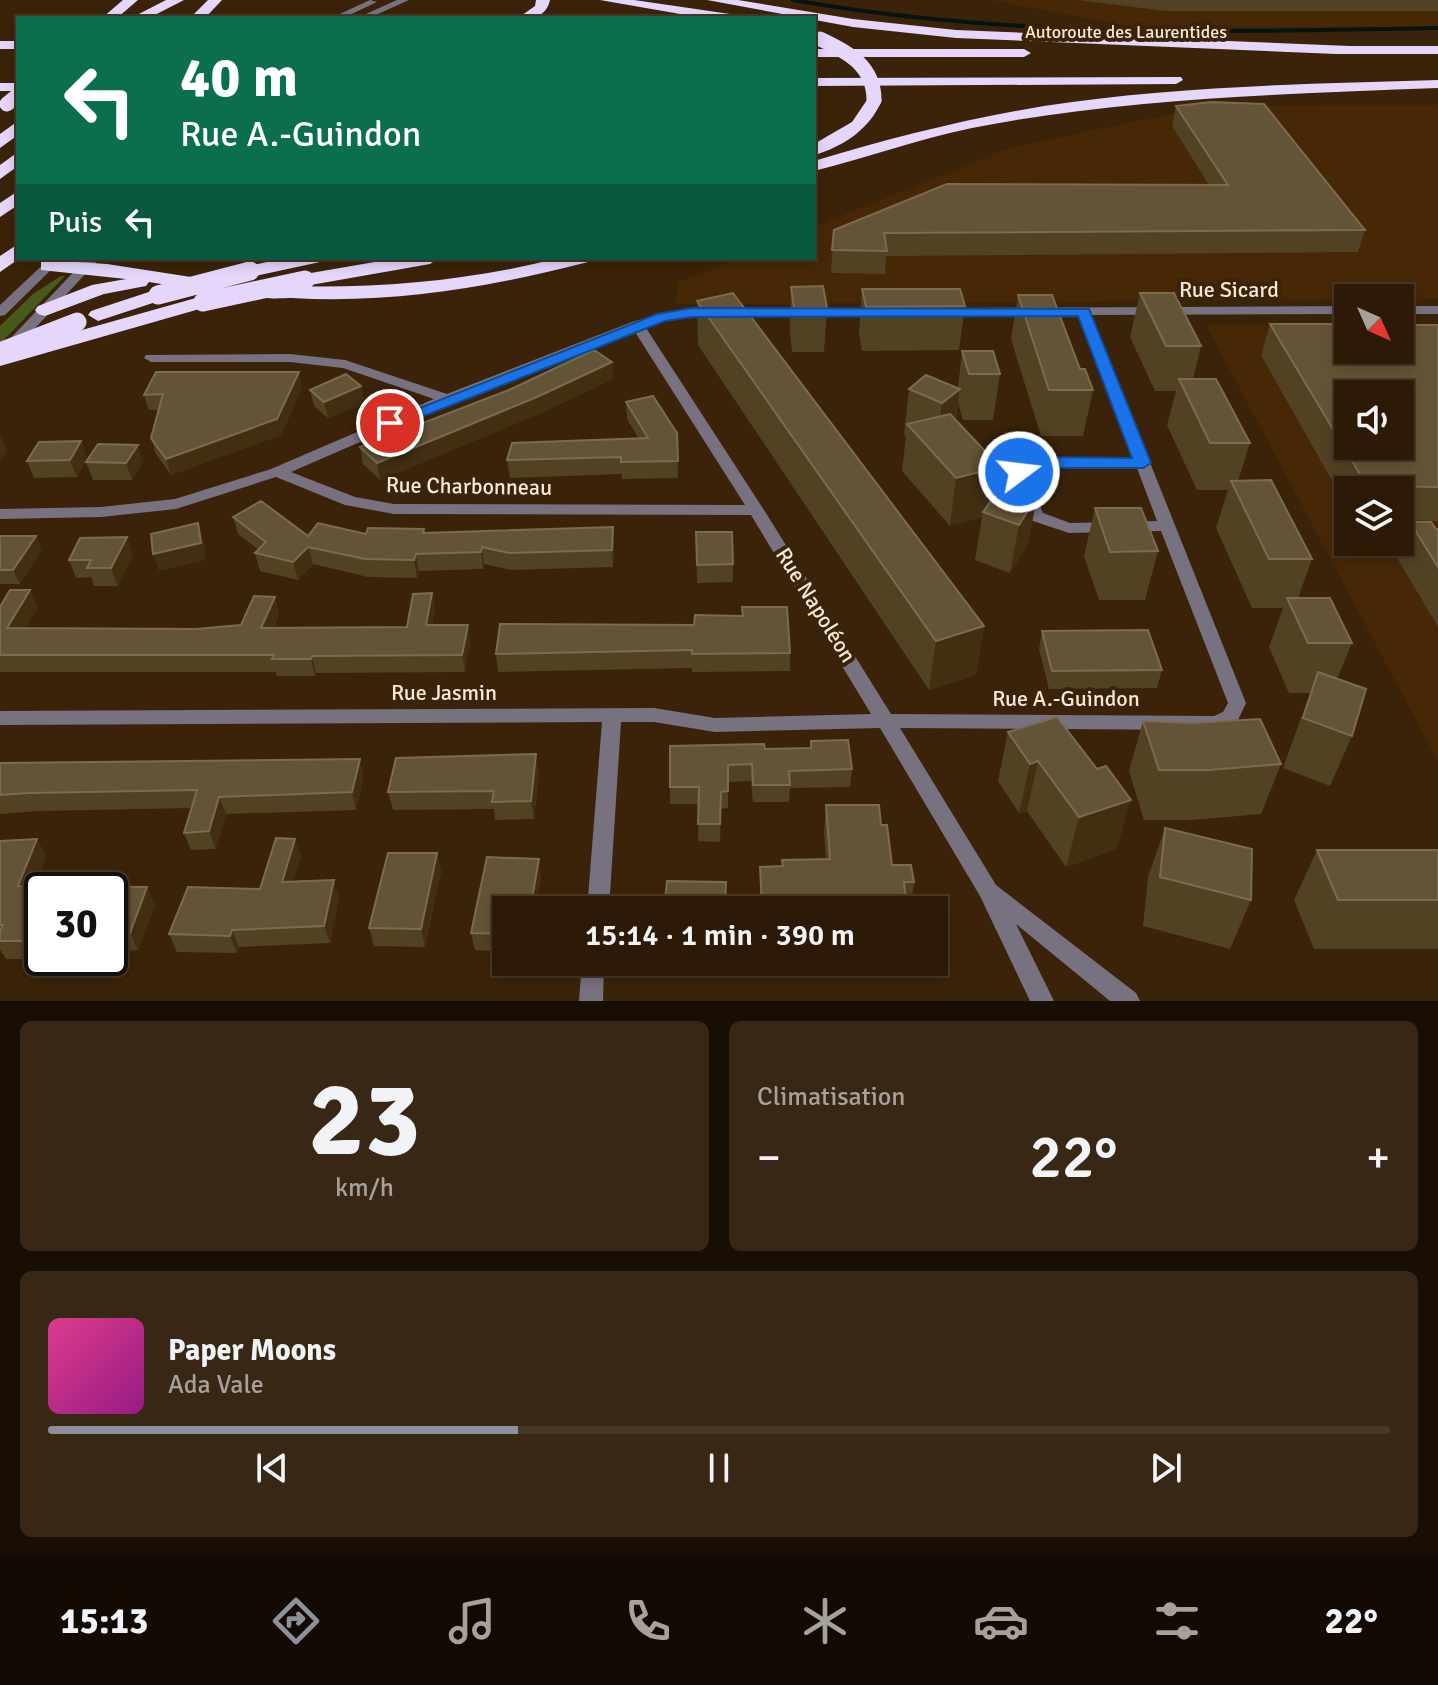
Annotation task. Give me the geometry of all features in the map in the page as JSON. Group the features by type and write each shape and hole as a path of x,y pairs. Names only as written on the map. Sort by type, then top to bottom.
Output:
{"highway":[{"path":"111,16 131,0"},
{"path":"143,16 179,0"},
{"path":"165,16 179,0"},
{"path":"199,16 215,0"},
{"path":"528,16 541,8 543,0"},
{"path":"607,0 716,16"},
{"path":"714,0 811,16"},
{"path":"816,17 946,33 1350,50"},
{"path":"816,43 849,55 865,69 874,84 871,110 816,161"},
{"name":"Autoroute des Laurentides","path":"816,43 1438,50"},
{"path":"816,82 1438,82"},
{"path":"816,161 944,128 1082,103 1184,94 1438,82"},
{"path":"0,143 16,128"},
{"path":"0,174 16,159"},
{"path":"0,212 16,198"},
{"path":"0,266 16,252"},
{"path":"74,331 158,287 303,260"},
{"path":"0,356 74,331 305,280 419,260"},
{"path":"45,310 99,289 158,287 367,292 463,283 572,260"},
{"path":"52,262 89,263 158,287"}],"street":[{"path":"340,16 378,0"},
{"path":"366,16 405,0"},
{"path":"0,312 52,262"},
{"path":"0,356 89,263"},
{"name":"Rue Sicard","path":"928,312 1334,310"},
{"path":"1414,310 1438,310"},
{"path":"0,514 101,512 176,504 277,472 447,399 637,325 692,313 900,312"},
{"name":"Rue A.-Guindon","path":"888,721 1215,723 1230,717 1237,703 1083,312"},
{"name":"Rue Napoléon","path":"637,325 888,721 988,890 1042,1001"},
{"path":"151,358 290,358 345,364 447,399"},
{"path":"1143,463 1041,462 1018,469 1036,516 1069,528 1167,526"},
{"name":"Rue Charbonneau","path":"277,472 351,501 394,509 756,510"},
{"path":"599,896 612,715"},
{"name":"Rue Jasmin","path":"0,718 654,715 715,725 888,721"},
{"name":"Rue Napoléon","path":"988,890 1128,1001"},
{"path":"591,1001 592,976"}],"shaded area":[{"path":"990,0 1438,0 1438,27 1133,27"},
{"path":"1438,105 1438,299 1414,299 1414,284 1334,284 1334,300 675,304 679,282 734,260 816,260 816,226 1009,148 1209,106"},
{"path":"1206,325 1334,325 1334,364 1414,364 1414,341 1438,325 1438,761"}],"green space":[{"path":"65,276 0,344 0,326 33,294"}],"building":[{"path":"1211,102 1264,104 1365,230 884,233 887,251 832,250 834,230 947,184 1228,185 1176,106"},
{"path":"823,286 827,308 794,308 791,287"},
{"path":"862,289 960,289 965,306 866,307"},
{"path":"733,293 984,626 936,641 697,301"},
{"path":"1140,293 1174,293 1201,346 1166,346"},
{"path":"1018,295 1052,295 1080,369 1085,369 1093,390 1049,390"},
{"path":"1270,324 1334,324 1334,364 1414,364 1414,325 1438,325 1438,487 1414,487 1414,476 1361,476 1351,460 1414,460 1414,380 1334,380 1334,431"},
{"path":"594,350 612,362 537,397 377,463 360,447 509,390"},
{"path":"962,351 993,351 1000,374 969,374"},
{"path":"156,372 299,372 277,419 166,459 151,438 163,394 144,395"},
{"path":"346,374 361,386 324,402 310,390"},
{"path":"926,375 960,389 942,403 909,389"},
{"path":"1179,379 1216,379 1250,443 1210,443"},
{"path":"653,396 677,433 678,461 621,462 621,457 507,460 512,443 648,438 626,402"},
{"path":"950,414 1000,467 956,478 907,424"},
{"path":"81,441 70,460 27,461 39,442"},
{"path":"98,444 138,445 126,463 86,462"},
{"path":"1271,480 1312,559 1269,559 1231,481"},
{"path":"1002,485 1037,496 1019,525 983,512"},
{"path":"261,501 308,536 318,523 366,534 368,528 424,529 423,533 613,527 612,550 509,553 482,547 481,552 416,554 414,560 365,559 308,547 293,562 255,553 266,542 233,517"},
{"path":"1095,508 1141,508 1158,551 1110,552"},
{"path":"1414,522 1431,522 1438,529 1438,567 1414,528"},
{"path":"198,523 201,543 153,554 151,534"},
{"path":"696,532 732,532 733,564 697,565"},
{"path":"0,536 36,536 13,570 0,570"},
{"path":"127,537 111,568 87,568 91,560 69,560 80,538"},
{"path":"10,590 30,590 7,628 196,629 241,625 254,596 275,597 261,628 407,627 413,594 432,593 426,625 468,625 462,655 272,659 274,655 0,655 0,607"},
{"path":"1287,598 1330,598 1352,643 1308,643"},
{"path":"742,607 787,607 790,653 692,654 692,650 496,654 500,624 694,625 695,615 743,616"},
{"path":"1148,630 1162,670 1052,671 1042,631"},
{"path":"1318,672 1366,689 1352,736 1303,718"},
{"path":"1057,717 1097,769 1106,766 1131,800 1079,817 1038,761 1030,764 1008,732"},
{"path":"1260,719 1281,764 1209,770 1159,770 1143,721 1192,723"},
{"path":"848,740 852,769 789,771 790,785 753,785 752,764 728,765 728,791 721,792 720,824 698,824 699,787 670,787 670,746 764,744 765,749 811,748 811,741"},
{"path":"536,754 531,801 492,802 494,791 388,792 396,758"},
{"path":"360,759 352,792 219,797 209,831 184,833 197,790 0,795 0,763"},
{"path":"826,805 879,805 881,825 887,825 892,865 911,865 914,882 904,882 906,896 761,896 760,867 783,866 782,860 830,859"},
{"path":"1165,828 1252,849 1251,900 1160,877"},
{"path":"276,838 295,839 282,882 334,880 324,926 232,930 230,936 169,934 188,887 260,889"},
{"path":"37,839 18,886 24,886 24,941 0,941 3,925 0,925 0,841"},
{"path":"1317,850 1438,850 1438,900 1338,900"},
{"path":"388,853 437,853 421,929 369,928"},
{"path":"487,857 539,859 532,896 492,896 492,934 471,933"},
{"path":"667,881 726,882 726,896 665,896"},
{"path":"128,887 147,887 130,933"}],"waterway":[{"path":"793,0 873,12 1034,27 1195,31 1438,28"}],"route":[{"path":"390,423 662,317 692,313 1083,312 1143,463 1041,462 1018,469 1019,472"}]}
